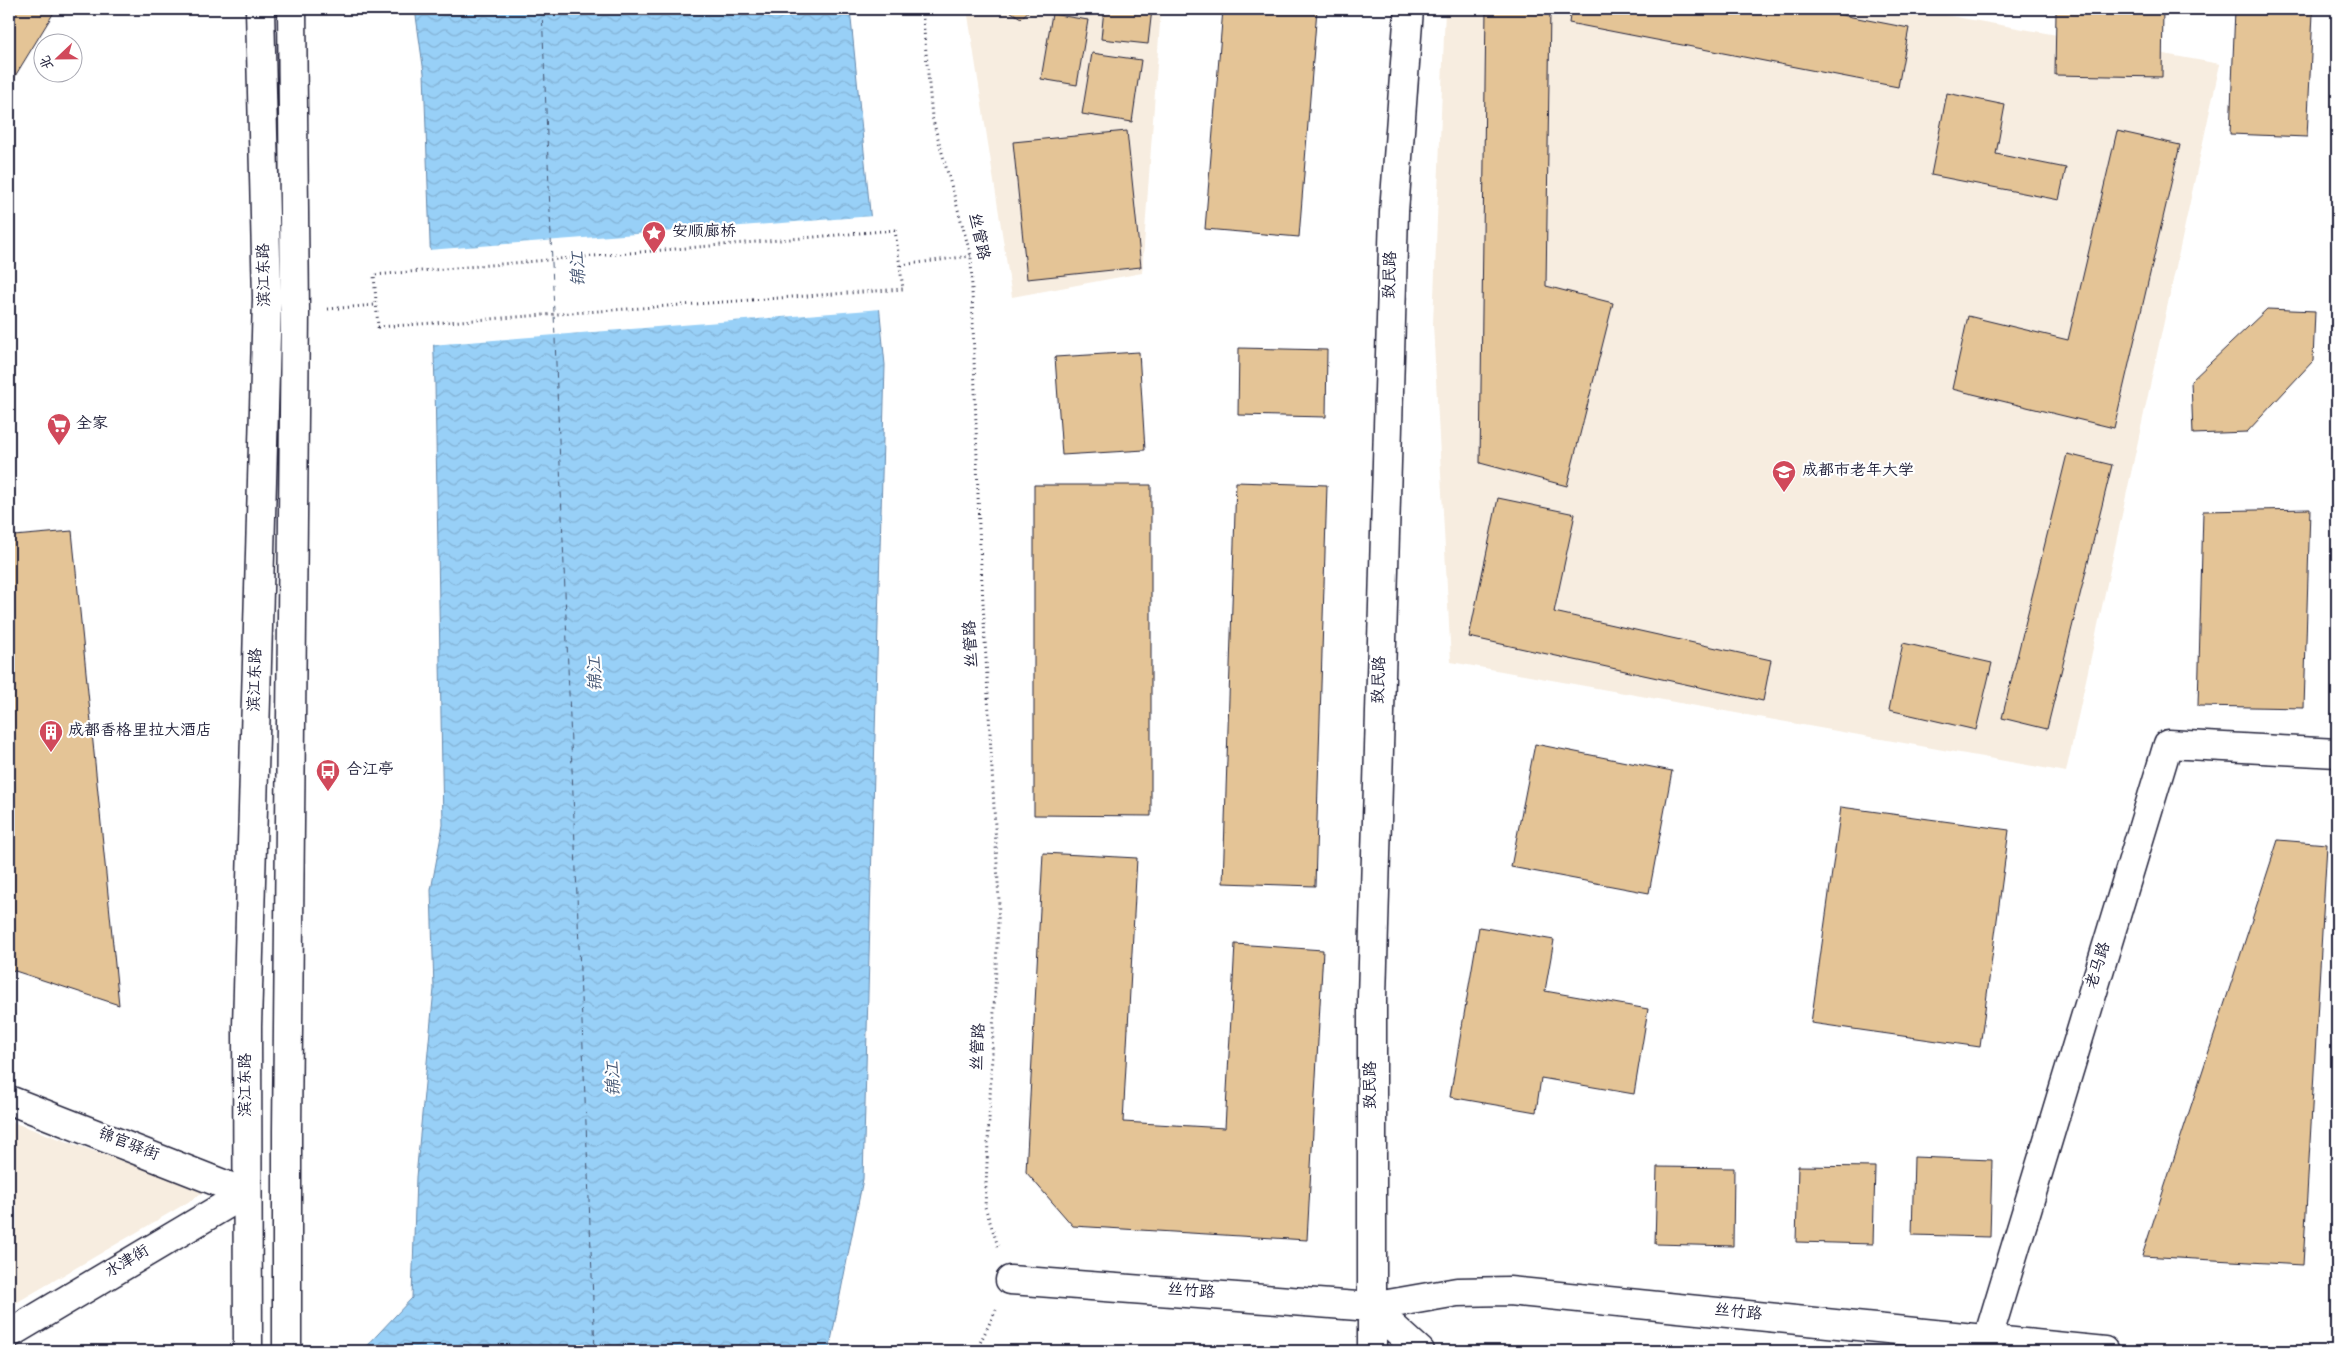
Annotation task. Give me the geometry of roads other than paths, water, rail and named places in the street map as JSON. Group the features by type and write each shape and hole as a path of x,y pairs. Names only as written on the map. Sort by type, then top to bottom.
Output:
{"street":[{"name":"滨江东路","path":"248,1351 246,1192 247,1026 267,299 260,9"},
{"name":"滨江东路","path":"287,1351 286,1130 295,312 292,9"},
{"name":"致民路","path":"1372,1351 1372,998 1394,212 1409,9"},
{"name":"老马路","path":"1986,1345 2168,744 2337,753"},
{"name":"锦官驿街","path":"9,1100 246,1192"},
{"name":"水津街","path":"9,1334 246,1192"},
{"name":"丝竹路","path":"1010,1280 1371,1307 1457,1292 1508,1291 1986,1345 2105,1351"},
{"path":"1371,1307 1420,1351"}],"water":[{"name":"锦江","path":"415,9 850,9 885,365 863,1179 829,1351 362,1351 412,1298 416,1177 434,989 431,890 443,825 435,384 424,73"}],"place":[{"name":"安顺廊桥","path":"654,254"},
{"name":"全家","path":"59,446"},
{"name":"成都市老年大学","path":"1784,493"},
{"name":"成都香格里拉大酒店","path":"51,753"},
{"name":"合江亭","path":"328,792"}]}
